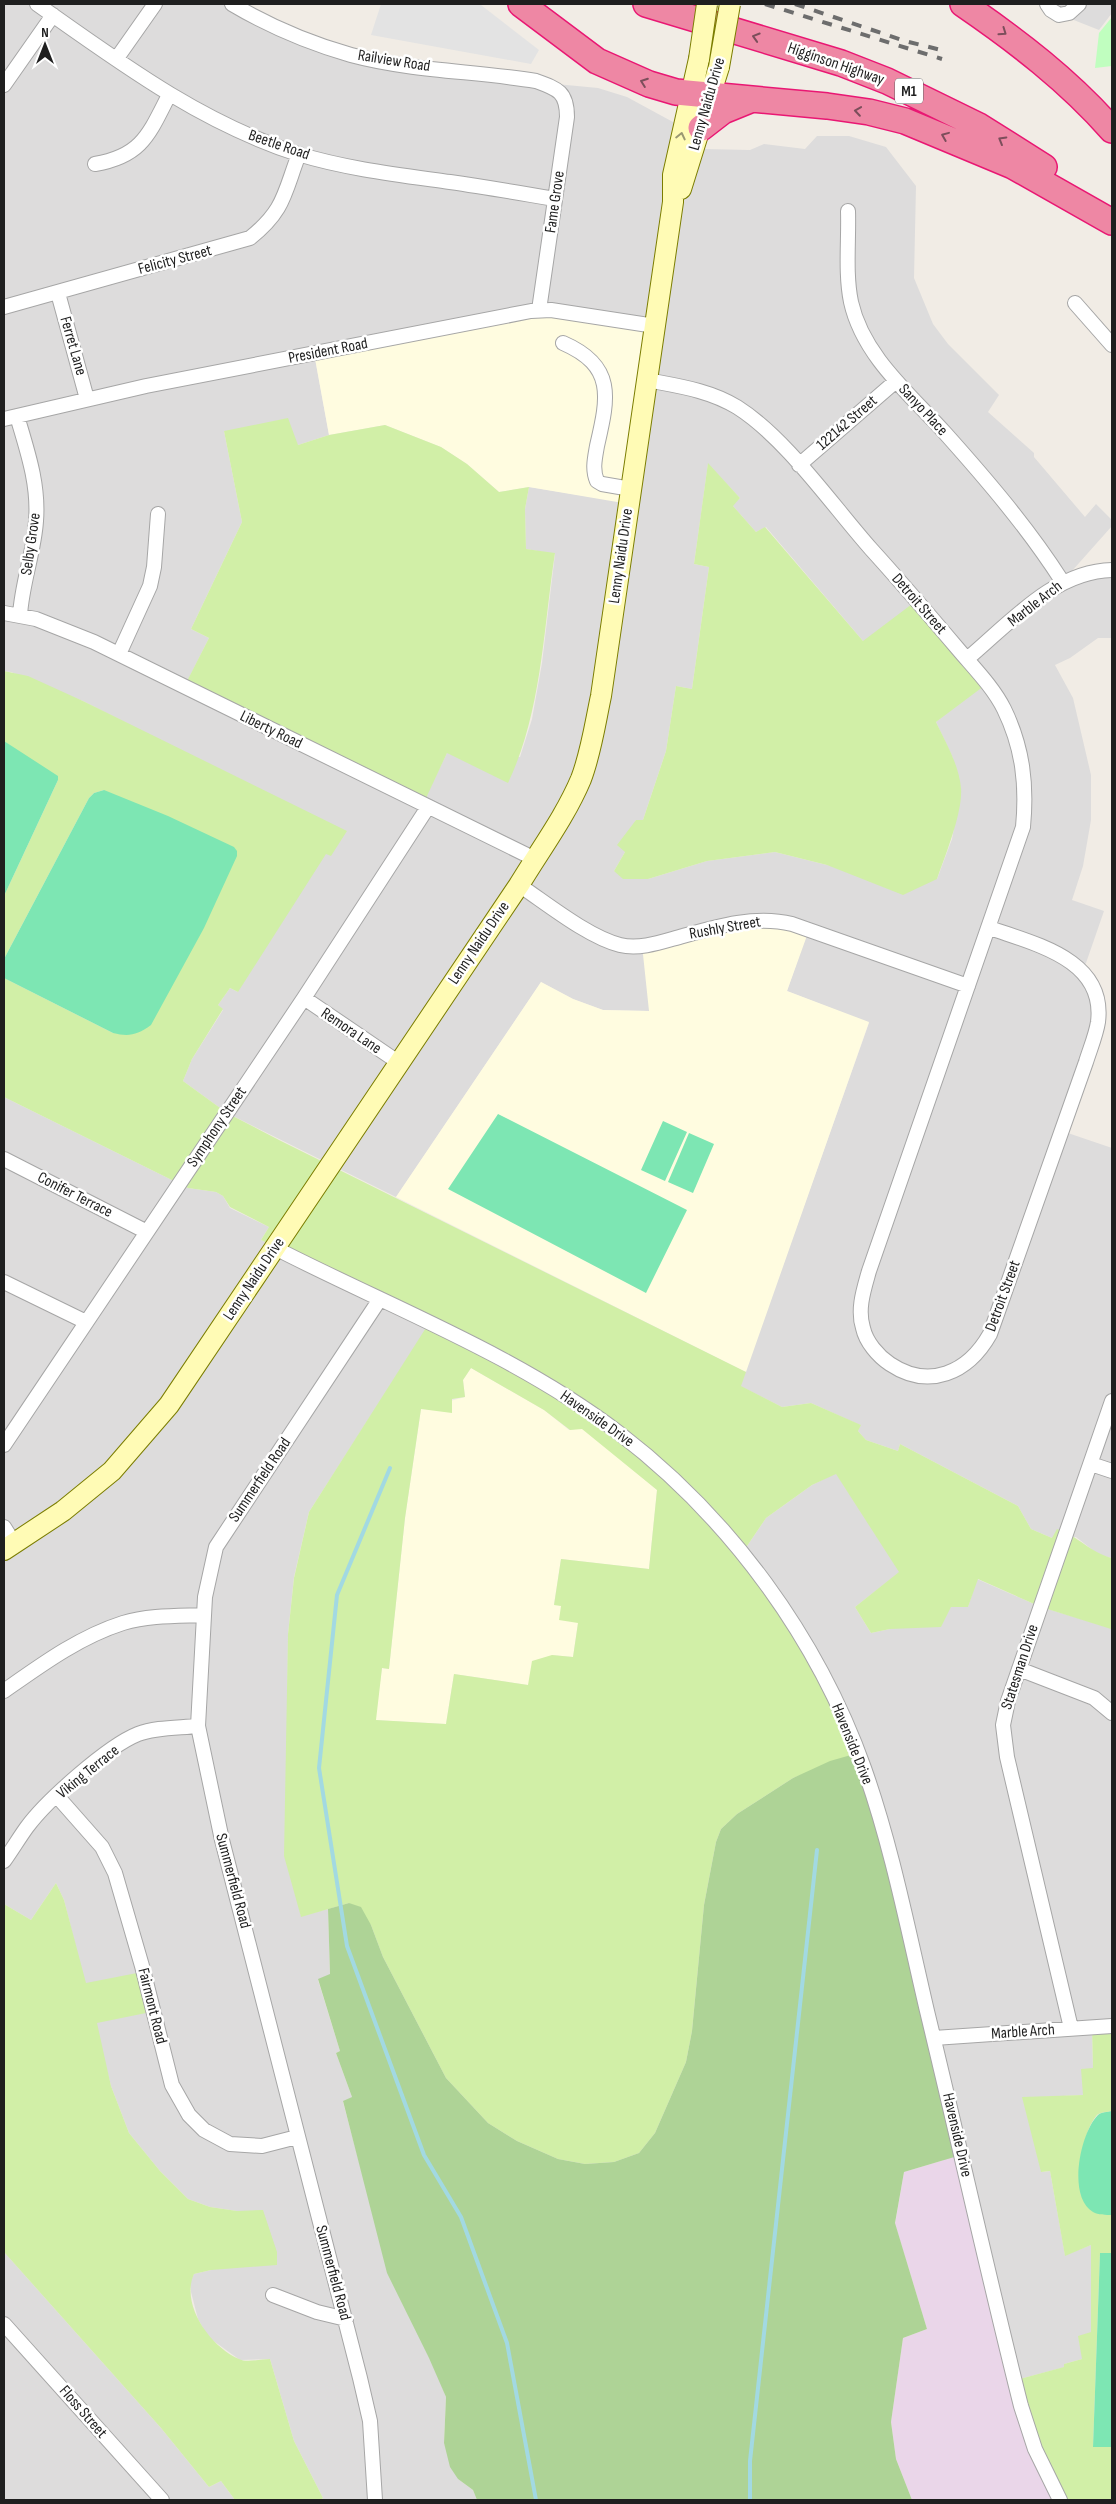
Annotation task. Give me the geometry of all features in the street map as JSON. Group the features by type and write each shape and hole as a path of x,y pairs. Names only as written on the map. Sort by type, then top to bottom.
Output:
{"highway":[{"path":"521,4 597,61 649,84 701,95 869,112 905,121 1013,166 1112,221"},
{"name":"Higginson Highway","path":"646,4 841,63 911,92 1012,145 1056,175 1112,221"},
{"path":"963,4 1016,41 1072,90 1112,130"},
{"path":"701,128 723,111 753,100"}],"street":[{"name":"Beetle Road","path":"36,4 169,95 211,119 299,154 396,175 555,199"},
{"path":"117,58 155,4"},
{"name":"Railview Road","path":"232,4 279,29 352,55 414,66 536,81 555,88 562,95"},
{"name":"Lenny Naidu Drive","path":"673,202 681,190 701,128 698,59 706,4"},
{"name":"Lenny Naidu Drive","path":"7,1540 92,1488 129,1453 189,1377 398,1062 519,885 573,796 593,739 601,696 673,202 673,175 701,95 720,67 730,4"},
{"path":"1047,4 1055,14 1074,8"},
{"path":"4,85 53,15"},
{"path":"95,164 115,160 140,144 152,127 169,95"},
{"name":"Fame Grove","path":"539,310 567,117 567,104 562,95"},
{"name":"Felicity Street","path":"4,307 250,238 266,225 280,208 299,154"},
{"name":"Sanyo Place","path":"848,211 851,302 859,324 873,352 896,381 986,481 1042,550 1062,581"},
{"name":"Ferret Lane","path":"58,293 88,399"},
{"path":"1075,303 1112,345"},
{"name":"President Road","path":"10,418 88,399 539,310 655,326"},
{"path":"562,343 579,350 591,358 605,390 604,417 594,460 595,477 602,484 631,489"},
{"name":"Detroit Street","path":"646,380 694,389 736,406 768,432 967,659 1004,708 1018,741 1025,777 1023,827 990,928 869,1271 861,1301 862,1326 873,1347 886,1361 899,1370 915,1376 939,1376 952,1372 973,1357 990,1334 1086,1062 1098,1022 1096,995 1087,977 1077,965 1059,954 990,928"},
{"name":"122142 Street","path":"798,465 896,381"},
{"name":"Selby Grove","path":"10,418 34,475 36,505 36,521 20,615"},
{"path":"119,654 150,586 154,567 158,514"},
{"name":"Marble Arch","path":"967,659 1062,581 1081,574 1112,570"},
{"name":"Liberty Road","path":"4,613 20,615 51,624 119,654 535,859"},
{"name":"Symphony Street","path":"4,1445 304,998 428,807"},
{"name":"Rushly Street","path":"519,885 589,931 619,945 629,946 658,943 738,922 777,921 801,927 968,986"},
{"name":"Remora Lane","path":"304,998 398,1062"},
{"name":"Conifer Terrace","path":"4,1159 147,1232"},
{"name":"Havenside Drive","path":"275,1248 514,1365 564,1395 609,1426 661,1468 734,1543 774,1596 818,1665 863,1767 887,1845 1021,2406 1035,2449 1060,2500"},
{"path":"4,1282 86,1322"},
{"name":"Summerfield Road","path":"375,2500 370,2422 346,2319 297,2137 208,1782 198,1726 204,1615 209,1573 216,1547 380,1299"},
{"name":"Statesman Drive","path":"1071,2028 1004,1739 1004,1713 1112,1401"},
{"path":"1091,1464 1112,1472"},
{"path":"4,1691 66,1650 117,1626 137,1620 204,1615"},
{"path":"1019,1669 1094,1698 1112,1713"},
{"name":"Viking Terrace","path":"4,1861 28,1825 57,1796 106,1754 136,1735 158,1730 198,1726"},
{"name":"Fairmont Road","path":"57,1796 102,1847 115,1873 140,1959 172,2085 189,2115 204,2130 230,2144 262,2146 297,2137"},
{"name":"Marble Arch","path":"934,2038 1112,2026"},
{"path":"273,2295 317,2312 346,2319"},
{"name":"Floss Street","path":"4,2324 162,2500"}],"shaded area":[{"path":"4,4 229,4 313,43 535,82 598,88 627,97 684,128 703,149 750,150 764,144 805,149 817,136 849,136 886,147 916,186 914,278 933,324 948,344 999,395 988,412 1034,453 1034,457 1085,517 1096,504 1112,520 1112,526 1063,581 1112,571 1112,638 1098,638 1070,658 1055,665 1073,698 1091,775 1091,820 1083,866 1072,900 1104,911 1086,963 1081,970 1098,1002 1062,1131 1112,1148 1112,1558 1099,1555 1076,1537 1052,1538 1031,1529 1018,1506 900,1444 898,1451 866,1440 858,1431 860,1425 811,1403 782,1407 740,1386 869,1023 787,991 808,930 649,1011 603,1010 573,999 541,982 396,1197 227,1113 183,1081 192,1059 223,1010 218,1005 230,988 238,992 154,737 83,701 11,672 4,671","holes":["314,353 629,503 529,487 525,509 526,549 555,554 542,663 532,719 520,757 447,753 426,796 429,806 185,686 209,638 191,629 242,522 224,431 298,445 329,435","708,464 740,498 732,505 756,532 766,527 863,641 947,713 936,722 952,756 961,790 952,839 937,879 827,865 775,852 707,861 648,879 614,871 625,852 636,820 643,820 666,751 676,686 692,689 709,567 694,564"]},
{"path":"381,4 481,5 539,50 531,64 371,35"},
{"path":"1049,4 1112,4 1112,13 1099,30 1056,13"},
{"path":"519,312 655,326 629,504 529,487 499,492 467,464 441,447 385,425 329,435 314,353"},
{"path":"738,922 809,930 787,991 869,1022 746,1372 396,1197 541,982 573,999 603,1010 649,1011 642,945"},
{"path":"4,1097 188,1188 216,1192 223,1196 230,1208 269,1227 261,1240 430,1323 309,1512 294,1577 288,1634 287,1736 301,1916 328,1909 330,1975 318,1980 340,2051 336,2053 352,2097 343,2102 365,2184 446,2397 444,2443 458,2479 473,2490 477,2500 320,2500 323,2498 294,2441 270,2359 240,2360 208,2337 198,2319 191,2292 190,2282 194,2274 211,2270 263,2211 237,2211 210,2207 188,2199 160,2171 129,2133 111,2086 64,1900 56,1883 31,1920 4,1904"},
{"path":"471,1368 544,1410 569,1430 582,1428 657,1490 649,1569 561,1559 554,1604 561,1606 578,1623 573,1657 552,1655 528,1685 454,1674 446,1724 375,1720 382,1668 389,1669 405,1518 421,1409 465,1397 463,1380"},
{"path":"836,1473 900,1572 855,1607 871,1633 890,1629 951,1607 968,1607 977,1579 1041,1607 1111,1628 1112,1626 1112,2027 1092,2028 1093,2068 1083,2095 1023,2098 1042,2172 1050,2171 1065,2255 1091,2245 1091,2333 1082,2359 1064,2364 1065,2367 1016,2380 743,1552 766,1518 812,1485"},
{"path":"961,2155 1004,2337 1060,2500 912,2500 896,2459 891,2422 903,2338 927,2329 895,2224 904,2172"},
{"path":"4,2252 161,2428 209,2487 221,2481 235,2500 4,2500"}],"green space":[{"path":"1112,17 1112,66 1095,68 1099,33"},
{"path":"288,418 298,445 329,435 385,425 441,447 467,464 499,492 529,487 525,509 526,549 555,553 535,699 519,756 508,783 447,753 427,796 429,806 184,687 209,638 191,629 242,522 224,431"},
{"path":"708,463 740,498 733,506 756,532 765,527 863,641 916,601 988,683 936,722 955,763 961,788 956,821 937,879 903,895 827,865 775,852 707,861 648,879 623,879 614,871 625,852 617,845 636,820 643,820 666,751 676,686 692,689 709,567 694,564"},
{"path":"4,671 28,676 83,701 347,831 331,856 326,854 238,992 230,988 218,1005 223,1009 192,1059 183,1081 227,1113 279,1140 746,1372 741,1386 782,1407 811,1403 861,1425 858,1431 866,1440 898,1451 900,1444 1018,1506 1031,1529 1052,1538 1057,1529 1104,1556 1112,1558 1111,1629 1041,1607 978,1579 968,1607 951,1607 941,1627 890,1629 871,1633 855,1607 899,1572 836,1474 812,1485 766,1518 743,1552 776,1595 858,1753 793,1778 737,1814 721,1829 716,1842 704,1905 692,2031 686,2062 655,2133 639,2153 614,2162 585,2164 558,2159 517,2141 488,2123 446,2078 383,1957 371,1925 349,1903 301,1917 284,1856 288,1634 294,1578 309,1512 429,1323 261,1240 269,1227 230,1207 223,1196 216,1192 188,1188 4,1097 4,978 113,1033 104,790 94,793 89,798 4,959 4,896 58,780 4,741","holes":["471,1368 544,1410 570,1430 582,1429 657,1490 649,1569 561,1559 554,1605 561,1606 559,1620 578,1623 573,1657 552,1655 532,1661 528,1685 454,1674 446,1724 376,1720 382,1668 389,1669 405,1518 421,1409 452,1413 452,1399 465,1397 463,1380"]},
{"path":"4,741 58,776 58,780 4,896"},
{"path":"104,790 168,816 234,847 237,851 237,856 204,928 151,1025 137,1033 128,1035 113,1033 4,978 4,959 89,798 94,793"},
{"path":"498,1114 687,1210 646,1293 448,1189"},
{"path":"663,1121 687,1132 665,1181 641,1170"},
{"path":"689,1133 714,1144 693,1193 668,1182"},
{"path":"858,1753 961,2155 904,2172 895,2223 927,2329 903,2338 891,2422 896,2459 912,2500 477,2500 473,2490 458,2479 450,2467 444,2443 446,2397 387,2273 343,2101 352,2097 336,2053 340,2051 318,1979 330,1974 328,1909 349,1903 361,1907 371,1925 383,1957 446,2078 488,2123 517,2141 558,2159 585,2164 614,2162 639,2153 655,2133 686,2062 692,2031 704,1905 716,1842 721,1829 737,1814 793,1778 830,1761"},
{"path":"56,1883 64,1900 86,1983 137,1973 146,2013 97,2023 111,2086 129,2133 160,2171 188,2199 210,2207 237,2211 263,2210 277,2252 277,2265 211,2270 194,2274 191,2286 191,2299 201,2324 218,2345 228,2353 246,2361 270,2359 294,2441 323,2498 320,2500 235,2500 221,2481 209,2487 161,2428 4,2252 4,1904 31,1920"},
{"path":"1112,2027 1112,2111 1097,2115 1092,2122 1084,2143 1080,2165 1080,2187 1081,2195 1103,2214 1112,2215 1112,2253 1100,2253 1093,2447 1112,2447 1112,2500 1060,2500 1016,2380 1064,2367 1064,2364 1082,2359 1078,2336 1091,2332 1091,2245 1065,2256 1050,2171 1041,2172 1022,2097 1083,2095 1081,2069 1093,2068 1092,2028"},
{"path":"1112,2111 1112,2215 1105,2215 1093,2212 1085,2204 1080,2193 1078,2179 1082,2150 1092,2124 1099,2114"},
{"path":"1100,2253 1112,2253 1112,2447 1093,2447"}],"waterway":[{"path":"390,1468 337,1595 319,1768 347,1946 424,2155 461,2217 507,2343 536,2500"},
{"path":"750,2500 750,2461 817,1850"}],"railway":[{"path":"765,4 942,59"},
{"path":"795,4 905,41 945,51"}]}
